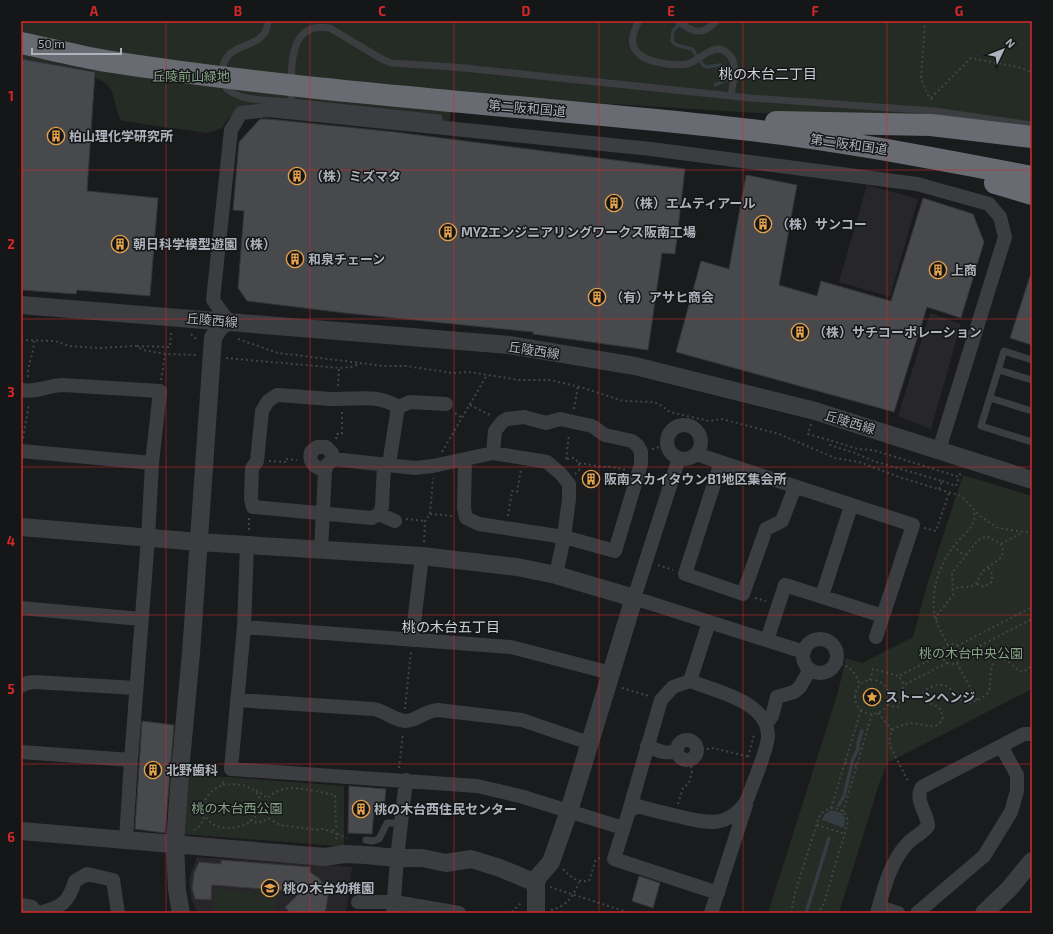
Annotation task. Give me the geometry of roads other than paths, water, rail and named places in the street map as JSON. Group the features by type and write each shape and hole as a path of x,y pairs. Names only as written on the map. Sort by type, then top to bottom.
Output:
{"highway":[{"name":"第二阪和国道","path":"21,43 105,60 332,90 561,110 761,131 901,152 1032,177"},
{"path":"561,110 759,121 931,125 1032,137"},
{"path":"901,152 946,172 1000,184 1032,194"}],"street":[{"path":"232,329 213,300 231,130 240,113 268,110 651,149 917,184 989,204 1000,217 1005,237 939,450"},
{"name":"丘陵西線","path":"21,305 232,329 509,345 635,366 815,411 1032,480"},
{"path":"181,913 177,890 175,843 199,542 212,338 219,328 232,329"},
{"path":"25,391 63,384 160,391 152,463 126,840"},
{"path":"398,407 387,464 382,507 379,514 372,518 322,512 260,509 253,507 251,499 252,468 257,461 262,411 268,401 277,395 340,400 366,397 382,399 398,407 410,402 446,404"},
{"path":"465,459 464,508 466,518 479,524 507,527 564,537 615,551 641,464 641,452 638,446 632,441 605,435 592,426 560,419 546,423 524,417 507,419 502,422 495,431 493,453"},
{"path":"688,421 700,437 699,449 696,454 685,459 679,458 669,451 667,439 669,434 675,428 688,421"},
{"path":"321,550 322,512 329,460 326,447 317,447 311,452 311,461 316,467 329,460 387,464 415,468 433,466 493,453 547,462 562,474 569,484 569,499 564,537 556,575"},
{"path":"22,451 152,463"},
{"path":"696,454 851,506 913,525 876,637"},
{"path":"21,831 325,857 344,854 397,858 422,858 446,863 471,859 500,868 529,880 538,878 551,862 569,811 634,598 679,458"},
{"path":"721,462 686,574 743,594 766,529 782,521 795,486"},
{"path":"822,596 851,506"},
{"path":"379,514 395,521"},
{"path":"21,527 199,542 422,556 517,567 556,575 634,598 804,652"},
{"path":"246,545 244,627 237,700 227,769 477,786 569,811 623,828"},
{"path":"412,640 422,556"},
{"path":"767,640 785,585 883,616"},
{"path":"21,608 141,618"},
{"path":"690,681 709,622"},
{"path":"244,627 511,647 609,679"},
{"path":"819,639 828,640 835,647 837,652 836,664 827,671 821,673 810,669 804,660 804,652 812,641 819,639"},
{"path":"766,724 772,716 778,697 794,692 800,687 810,669"},
{"path":"711,913 718,893 746,802 769,736 766,724 758,711 747,702 690,681 673,687 662,700 614,859 718,893"},
{"path":"21,686 34,682 136,688"},
{"path":"237,700 373,709 380,710 404,721 412,720 429,711 438,710 522,720 589,743"},
{"path":"898,913 878,910 890,868 907,843 924,832 928,826 928,818 918,800 918,793 922,787 1024,734 1032,734"},
{"path":"647,746 664,752 672,752 677,750 679,757 693,755"},
{"path":"917,913 984,856 1011,812 1017,791 1018,775 1001,746"},
{"path":"21,752 131,760"},
{"path":"394,907 397,858 406,780"},
{"path":"629,811 638,806 705,823 715,822 733,816 741,810 746,802"},
{"path":"984,913 1030,867"},
{"path":"21,905 32,907 37,913 62,905 71,896 75,881 87,874 112,880 118,913"},
{"path":"529,880 540,912"},
{"path":"358,902 459,913"}],"lane":[{"path":"268,21 263,36 255,42 234,50 227,56 223,65 222,79 224,87 238,97 440,118 439,127"},
{"path":"638,21 635,29 633,44 635,50 644,58 653,62 687,64 695,61 712,50 721,49 732,57 735,68 732,95"},
{"path":"678,21 694,31 702,31 710,28 716,21"},
{"path":"291,102 294,47 298,40 308,30 322,26 336,31 392,63 454,67 732,95 934,111 1032,125"},
{"path":"1032,360 1004,351 981,426 1032,442"},
{"path":"999,370 1032,380"},
{"path":"990,398 1032,412"},
{"path":"366,840 373,841 379,839 387,823 401,823"}],"waterway":[{"path":"681,22 673,31 672,41 676,45 692,49 704,66 720,65 727,71 726,80 715,85"},
{"path":"839,805 844,796 853,759 858,749 858,743 862,731"},
{"path":"806,913 829,838"}],"place":[{"name":"柏山理化学研究所","path":"56,136"},
{"name":"（株）ミズマタ","path":"297,176"},
{"name":"（株）エムティアール","path":"614,203"},
{"name":"（株）サンコー","path":"763,224"},
{"name":"MY2エンジニアリングワークス阪南工場","path":"448,232"},
{"name":"朝日科学模型遊園（株）","path":"120,244"},
{"name":"和泉チェーン","path":"295,259"},
{"name":"上商","path":"938,270"},
{"name":"（有）アサヒ商会","path":"597,297"},
{"name":"（株）サチコーポレーション","path":"800,332"},
{"name":"阪南スカイタウンB1地区集会所","path":"591,479"},
{"name":"ストーンヘンジ","path":"872,697"},
{"name":"北野歯科","path":"153,770"},
{"name":"桃の木台西住民センター","path":"361,809"},
{"name":"桃の木台幼稚園","path":"270,888"}],"district":[{"name":"桃の木台二丁目","path":"768,74"},
{"name":"桃の木台五丁目","path":"451,627"}],"park label":[{"name":"丘陵前山緑地","path":"191,76"},
{"name":"桃の木台中央公園","path":"971,653"},
{"name":"桃の木台西公園","path":"237,808"}]}
